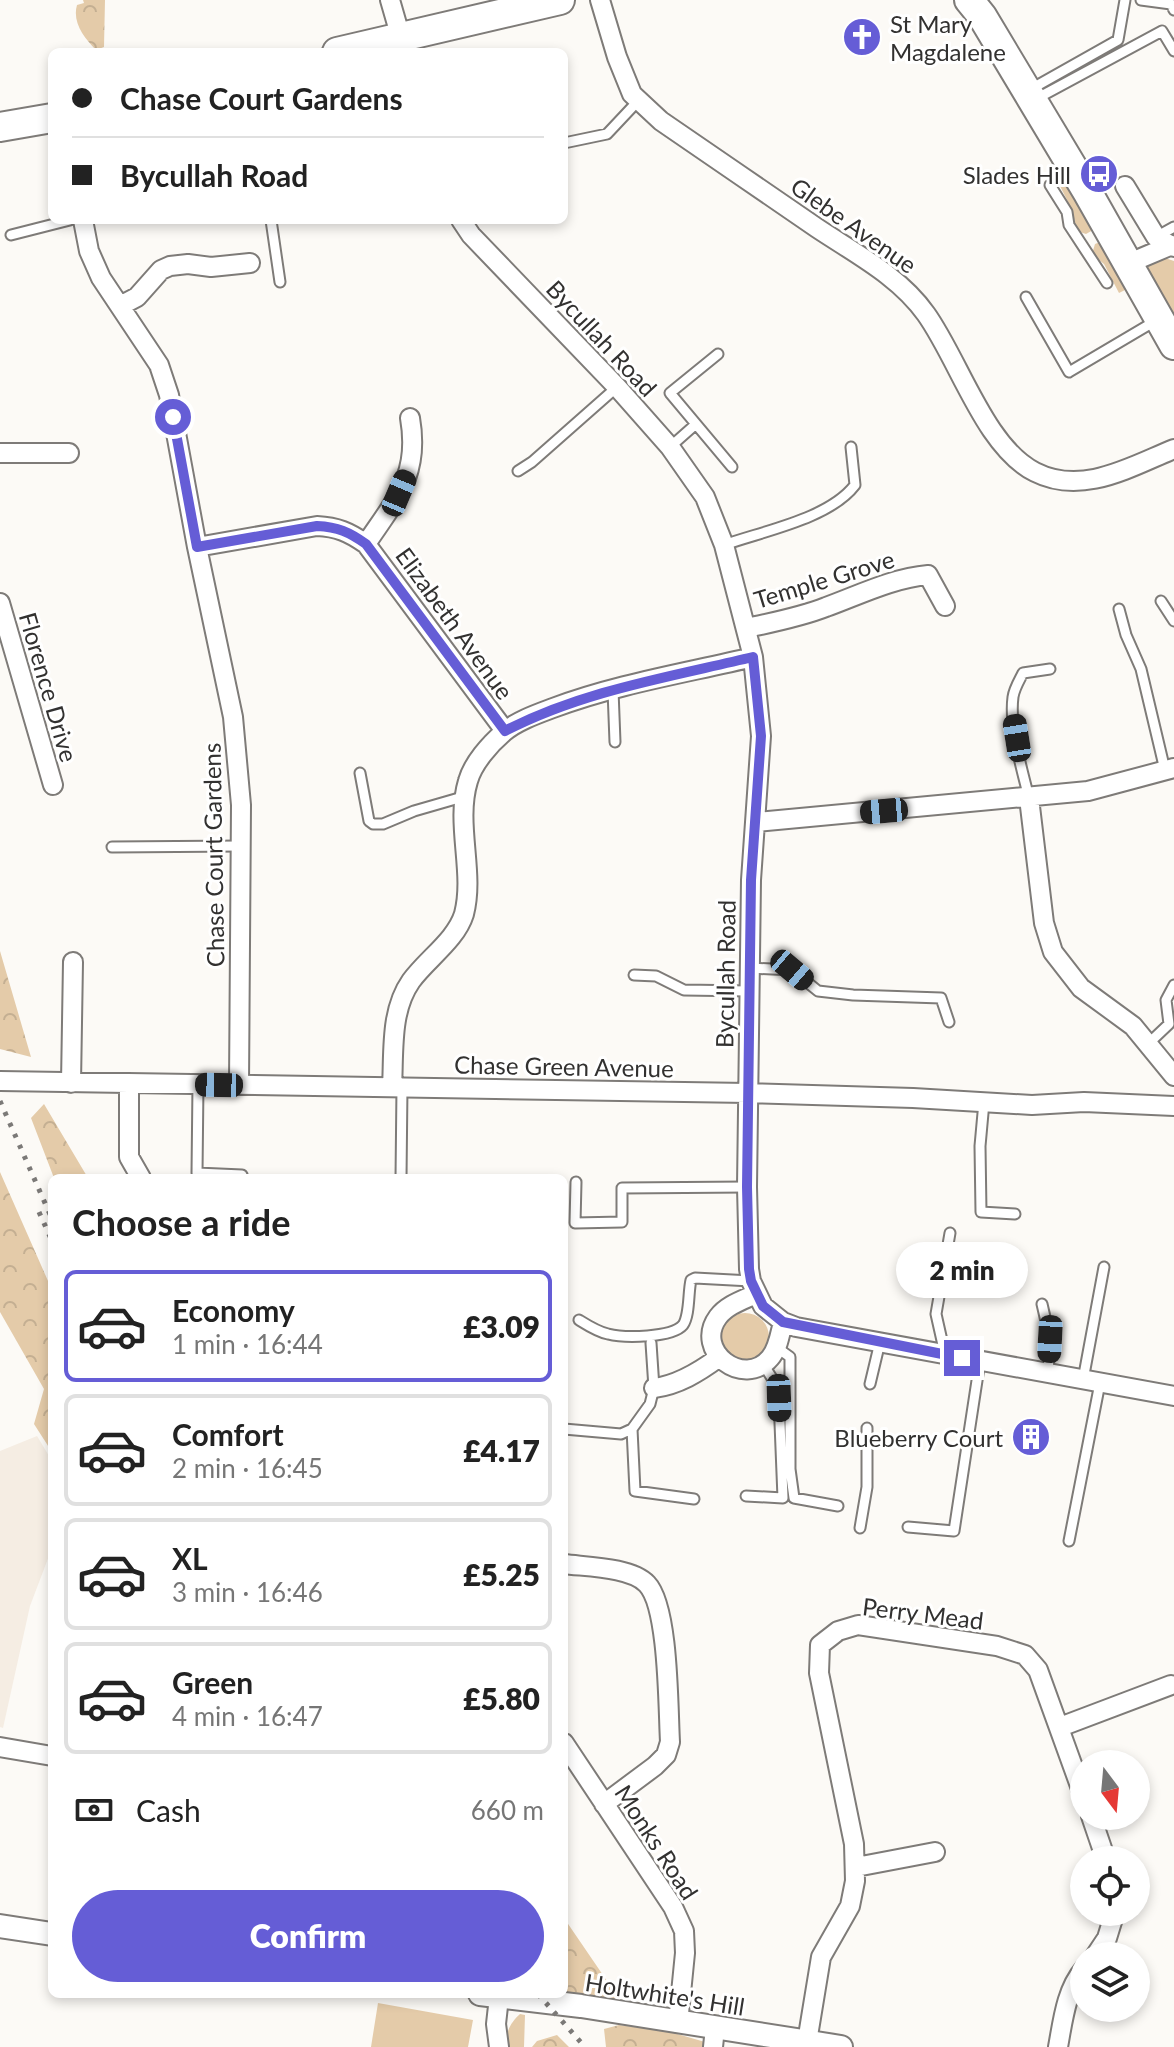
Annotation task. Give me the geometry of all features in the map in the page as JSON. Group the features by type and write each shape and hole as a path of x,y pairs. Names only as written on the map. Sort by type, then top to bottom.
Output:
{"main road":[{"path":"375,48 403,45 560,0"},
{"path":"969,0 1108,229 1117,273 1170,337"},
{"path":"0,127 48,119"}],"street":[{"path":"390,0 403,45"},
{"name":"Glebe Avenue","path":"600,0 625,80 638,101 674,130 899,283 932,322 994,433 1020,464 1054,480 1091,481 1174,449"},
{"path":"1117,273 1169,239 1125,186"},
{"name":"Chase Court Gardens","path":"84,224 89,251 101,278 159,365 169,395 233,717 241,793 239,1085"},
{"name":"Bycullah Road","path":"464,224 670,447 705,497 724,545 747,628 761,736 751,880 749,968 747,1187 753,1288"},
{"path":"120,306 137,297 161,270 170,266 188,264 211,267 250,263"},
{"name":"Elizabeth Avenue","path":"366,544 399,493 413,461 414,437 410,418"},
{"path":"0,453 69,453"},
{"name":"Elizabeth Avenue","path":"197,547 317,526 348,531 366,544 505,731"},
{"name":"Temple Grove","path":"747,628 794,617 890,582 916,576 928,575 945,606"},
{"name":"Florence Drive","path":"0,603 53,785"},
{"path":"397,1087 397,1009 411,982 463,917 466,898 466,796 468,780 481,756 505,731 537,714 613,690 753,657"},
{"path":"756,822 1088,791 1170,769"},
{"path":"1029,798 1044,923 1053,952 1081,988 1133,1026 1174,1076"},
{"path":"71,1083 73,962"},
{"name":"Chase Green Avenue","path":"0,1081 748,1093 1032,1105 1099,1102 1174,1106"},
{"path":"129,1083 129,1157 139,1174"},
{"path":"783,1322 770,1358 753,1369 729,1367 718,1358 713,1348 712,1338 718,1317 753,1288 763,1306 783,1322 1174,1396"},
{"path":"654,1388 665,1387 691,1376 718,1358"},
{"path":"568,1565 629,1573 648,1584 657,1603 664,1635 670,1742 666,1755 604,1804"},
{"name":"Perry Mead","path":"807,2042 821,1957 850,1906 856,1867 819,1673 820,1645 838,1631 858,1625 997,1646 1025,1655 1038,1670 1070,1756"},
{"path":"1060,1727 1171,1685"},
{"path":"0,1747 48,1755"},
{"name":"Monks Road","path":"568,1749 673,1907 684,1931 685,1953 678,2023"},
{"path":"856,1867 935,1852"},
{"path":"0,1926 48,1933"},
{"path":"1058,2047 1070,1994"},
{"path":"490,1998 499,2047"},
{"name":"Holtwhite's Hill","path":"514,1998 678,2023 714,2038 807,2042 841,2047"}],"lane":[{"path":"1030,96 1118,40 1125,0"},
{"path":"1141,0 1171,4 1174,10"},
{"path":"1030,96 1162,31 1174,51"},
{"path":"568,142 607,134 638,101"},
{"path":"1050,185 1082,245 1117,273"},
{"path":"11,235 54,224"},
{"path":"272,224 280,282"},
{"path":"1082,245 1108,229"},
{"path":"1026,297 1069,372 1170,337"},
{"path":"718,354 670,393 732,467"},
{"path":"518,471 617,387"},
{"path":"670,447 696,424"},
{"path":"724,545 821,512 837,502 855,485 851,447"},
{"path":"1161,601 1174,621"},
{"path":"1119,609 1141,669 1170,769"},
{"path":"1029,798 1021,766 1013,694 1023,673 1050,669"},
{"path":"613,690 615,742"},
{"path":"360,773 369,821 373,824 383,824 414,811 466,796"},
{"path":"112,847 241,846"},
{"path":"749,968 792,970 818,991 941,998 949,1022"},
{"path":"634,975 656,976 684,990 749,991"},
{"path":"1149,1043 1169,1024 1166,1000 1174,985"},
{"path":"198,1085 197,1173 220,1174"},
{"path":"397,1087 401,1174"},
{"path":"984,1102 980,1146 981,1212 1015,1214"},
{"path":"576,1182 575,1223 622,1222 622,1188 747,1187"},
{"path":"945,1354 936,1314 950,1233"},
{"path":"1069,1541 1092,1382 1104,1267"},
{"path":"579,1320 606,1334 636,1337 673,1332 686,1319 691,1280 709,1277 753,1288"},
{"path":"1042,1304 1050,1339 1048,1373"},
{"path":"870,1384 880,1342"},
{"path":"568,1429 621,1434 632,1429 650,1404 654,1388 651,1343"},
{"path":"776,1347 790,1357 790,1469 794,1498 838,1506"},
{"path":"908,1527 954,1531 980,1361"},
{"path":"746,1496 783,1498 779,1398 777,1386 763,1364"},
{"path":"860,1528 867,1487 867,1428"},
{"path":"632,1429 635,1491 694,1499"}],"shaded area":[{"path":"37,1436 48,1454 48,1559 30,1606 3,1728 0,1727 0,1451"}],"green space":[{"path":"83,0 105,0 104,47 94,48 78,24 77,5 84,3"},
{"path":"1062,174 1093,230 1086,234 1077,231 1072,210 1056,178"},
{"path":"1100,242 1125,290 1119,293 1104,264 1092,254 1095,244"},
{"path":"1165,258 1174,261 1174,316 1147,269 1151,262"},
{"path":"0,951 31,1057 0,1049"},
{"path":"44,1104 86,1174 52,1174 31,1118"},
{"path":"0,1172 48,1281 48,1446 34,1424 44,1389 0,1312"},
{"path":"745,1313 762,1320 769,1337 762,1354 745,1361 728,1354 721,1337 728,1320"},
{"path":"568,1924 620,2000 568,1994"},
{"path":"378,2003 473,2020 468,2047 371,2047"},
{"path":"520,2014 525,2015 524,2047 508,2047 506,2038 509,2029"},
{"path":"619,2025 667,2031 705,2042 706,2047 606,2047 604,2029"},
{"path":"557,2035 569,2047 532,2047 537,2041"}],"railway":[{"path":"0,1101 48,1210"},
{"path":"39,1212 48,1232"},
{"path":"542,1998 585,2047"}],"place":[{"name":"St Mary Magdalene","path":"862,37"},
{"name":"Slades Hill","path":"1099,174"},
{"name":"Blueberry Court","path":"1031,1437"}],"route":[{"path":"173,417 197,547 317,526 348,531 366,544 505,731 537,714 573,701 753,657 761,736 751,880 749,968 747,1187 751,1281 763,1306 783,1322 796,1327 962,1358"}]}
